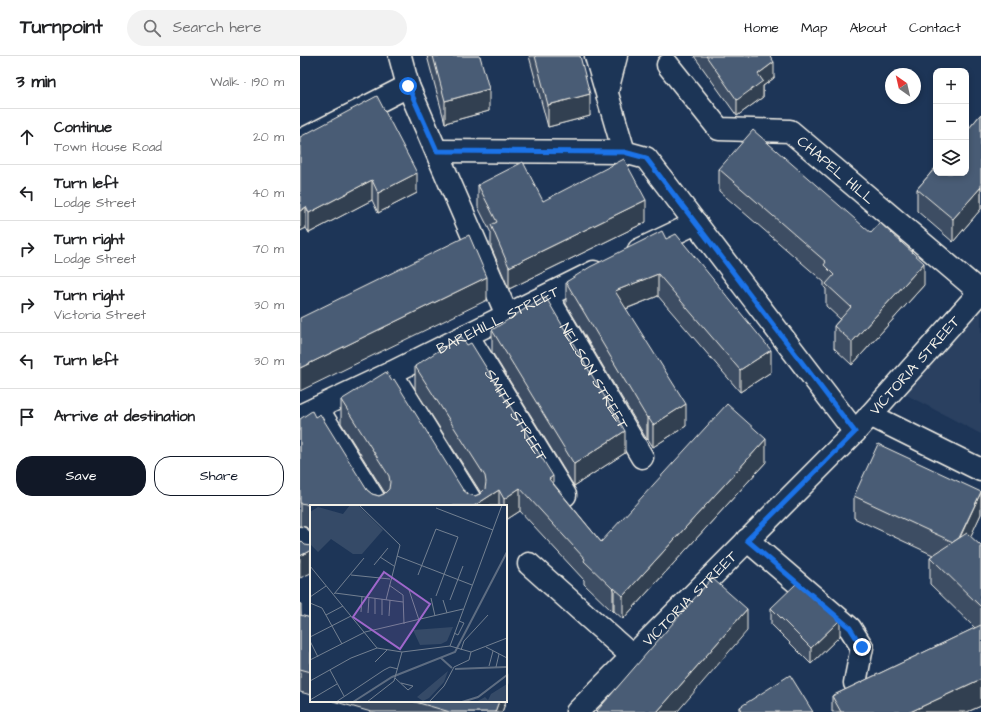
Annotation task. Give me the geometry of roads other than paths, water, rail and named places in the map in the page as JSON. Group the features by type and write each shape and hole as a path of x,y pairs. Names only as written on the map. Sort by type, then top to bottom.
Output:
{"street":[{"path":"400,56 408,86 507,315"},
{"path":"596,56 624,152"},
{"path":"606,92 616,56"},
{"name":"CHAPEL HILL","path":"668,64 719,129 790,132 980,291"},
{"path":"300,141 408,86"},
{"path":"437,151 624,152 646,158 855,432"},
{"name":"BAREHILL STREET","path":"308,412 391,373 467,334 696,223"},
{"name":"VICTORIA STREET","path":"577,712 855,432 980,291"},
{"name":"NELSON STREET","path":"547,296 642,457"},
{"name":"SMITH STREET","path":"467,334 566,496"},
{"path":"391,373 473,505"},
{"path":"308,412 377,505"},
{"path":"870,416 981,470"},
{"path":"300,538 310,555"},
{"path":"747,540 850,628 862,647 855,683"},
{"path":"529,564 632,656"}]}
